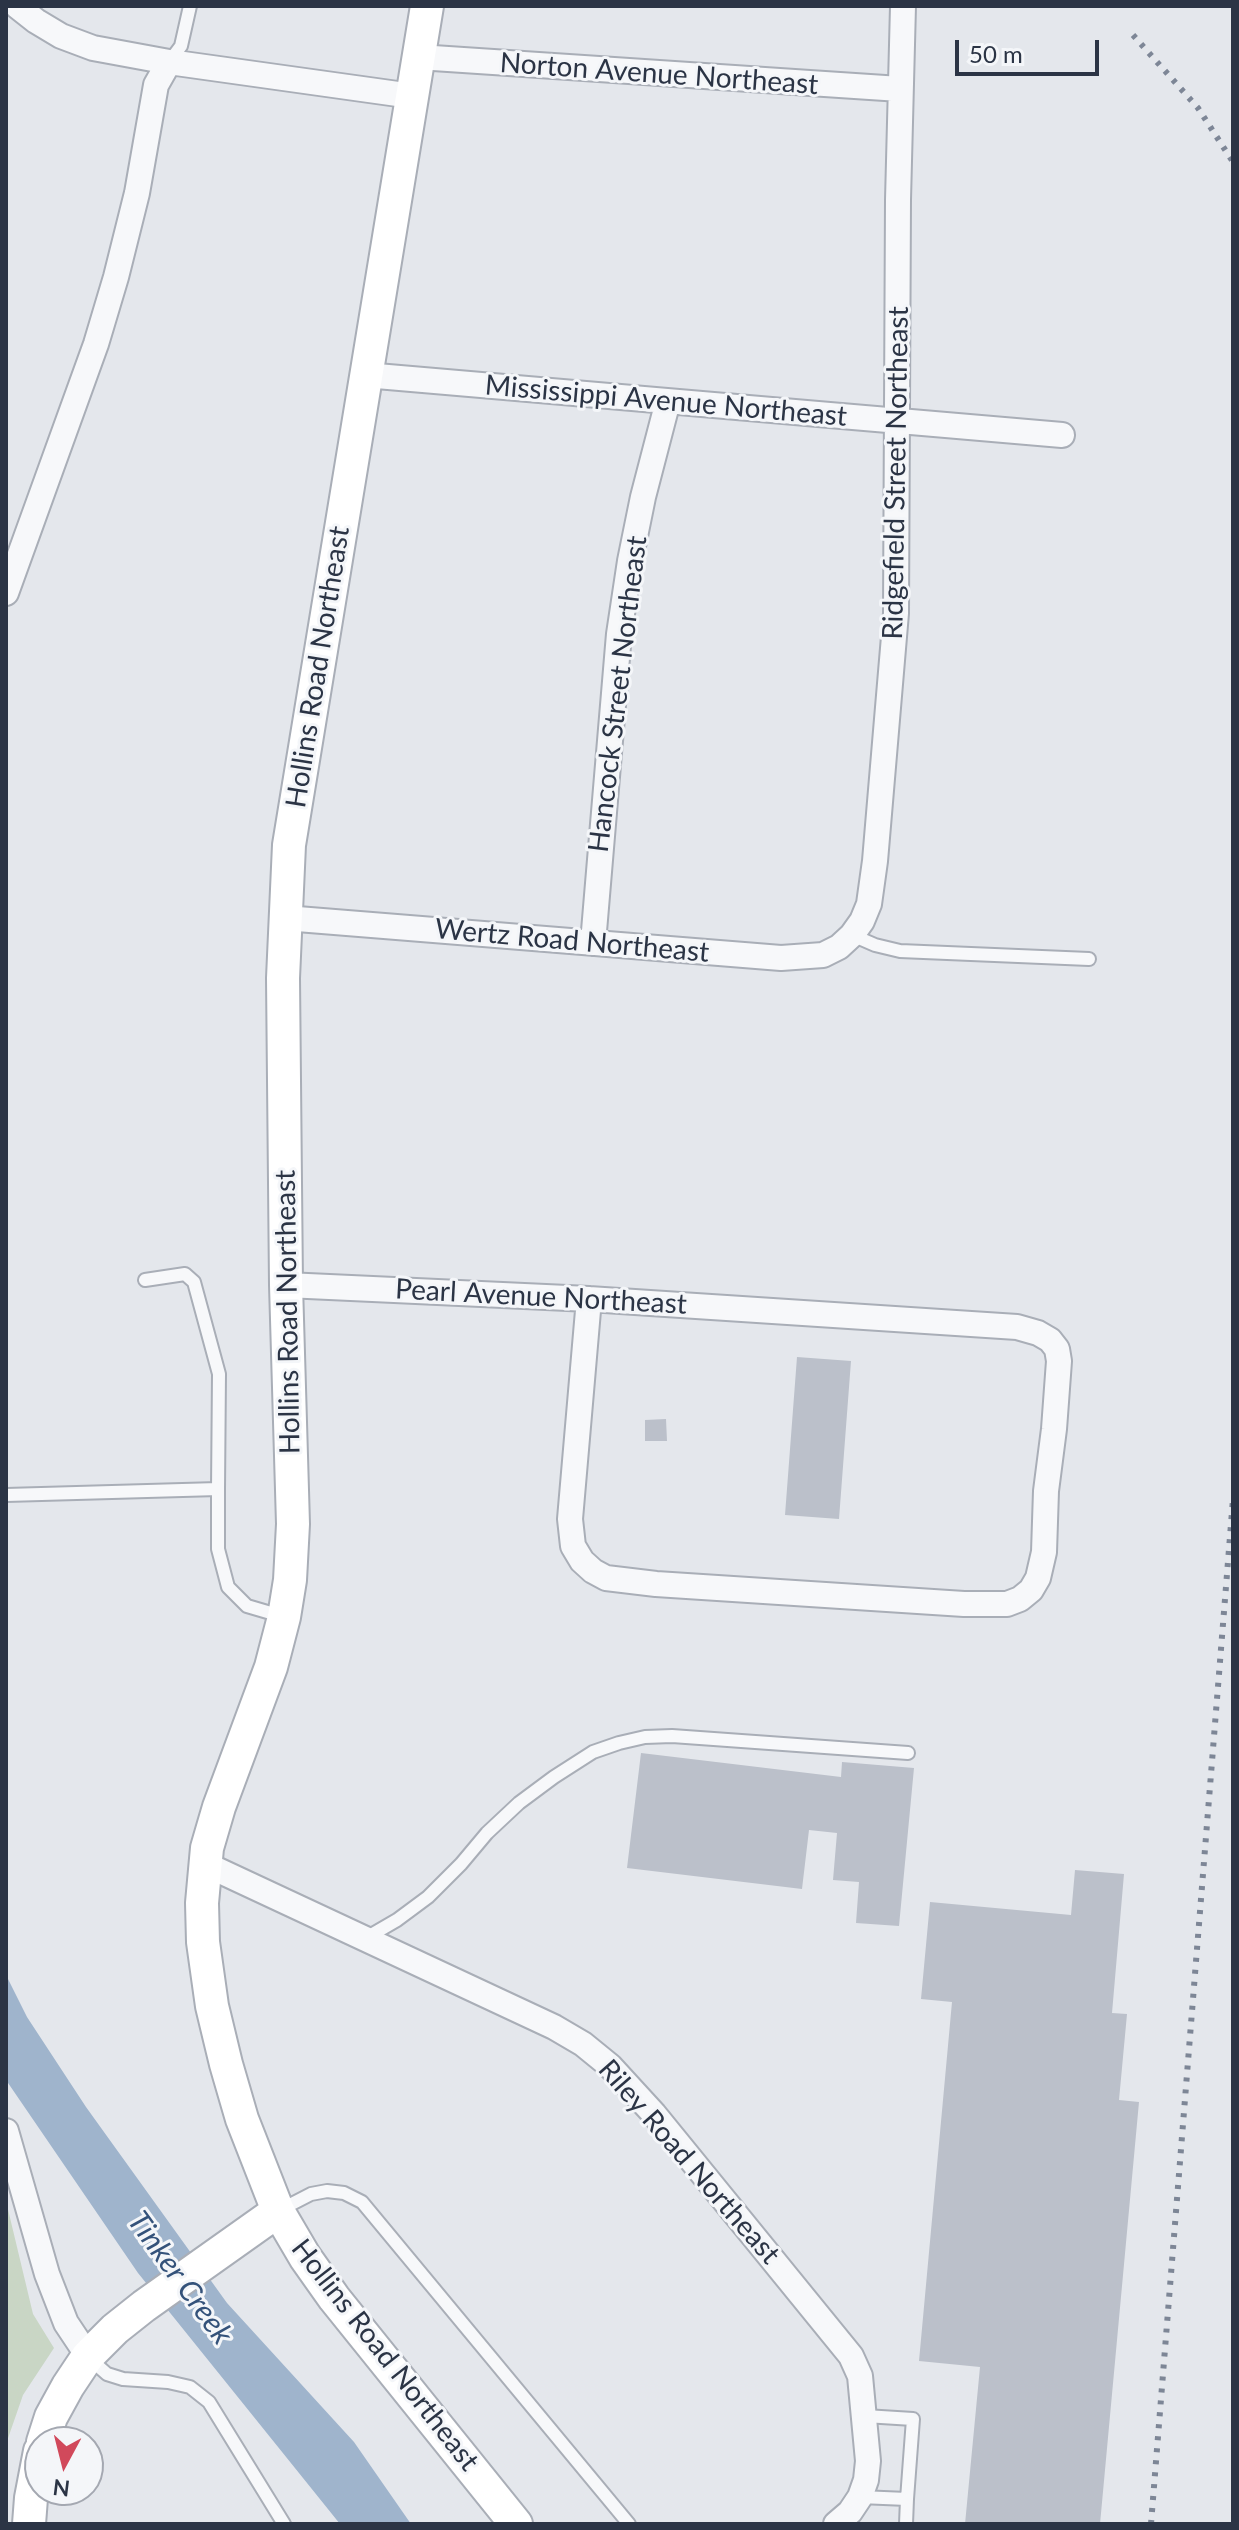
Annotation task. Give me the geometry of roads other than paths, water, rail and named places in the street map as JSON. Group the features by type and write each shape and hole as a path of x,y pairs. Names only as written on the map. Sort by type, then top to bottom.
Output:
{"main road":[{"name":"Hollins Road Northeast","path":"427,6 289,845 285,918 286,1285 293,1524 290,1580 271,1667 219,1807 205,1864 203,1942 212,2006 242,2119 278,2211 334,2298 516,2524"},
{"path":"48,2426 88,2356 115,2329 278,2211"}],"street":[{"path":"17,6 61,36 93,48 169,62 412,96"},
{"name":"Ridgefield Street Northeast","path":"852,935 869,904 885,764 896,613 903,6"},
{"name":"Norton Avenue Northeast","path":"418,57 900,89"},
{"path":"6,593 96,344 137,193 156,85 169,62"},
{"name":"Mississippi Avenue Northeast","path":"365,375 1062,435"},
{"name":"Hancock Street Northeast","path":"593,943 619,634 643,497 668,401"},
{"name":"Wertz Road Northeast","path":"285,918 793,958 823,955 839,947 852,935"},
{"name":"Pearl Avenue Northeast","path":"286,1285 589,1299 1017,1327 1038,1333 1057,1349 1059,1361 1046,1491 1044,1552 1038,1578 1031,1590 1007,1604 940,1602 664,1584 606,1578 593,1571 573,1546 570,1519 589,1299"},
{"name":"Riley Road Northeast","path":"205,1864 554,2027 583,2044 610,2066 654,2114 851,2356 860,2376 868,2461 860,2497"},
{"path":"6,2131 47,2274 66,2323 88,2356"},
{"path":"836,2524 850,2512 860,2497"}],"lane":[{"path":"169,62 181,46 190,6"},
{"path":"852,935 900,951 1089,959"},
{"path":"145,1280 185,1274 194,1282 219,1374 218,1549 228,1587 247,1606 284,1617"},
{"path":"6,1495 218,1489"},
{"path":"363,1940 428,1897 487,1833 531,1794 593,1752 619,1743 645,1737 672,1736 908,1753"},
{"path":"278,2211 311,2194 327,2191 344,2193 362,2202 629,2524"},
{"path":"88,2356 107,2374 123,2379 190,2387 209,2402 284,2524"},
{"path":"865,2416 913,2419 906,2524"},
{"path":"860,2497 907,2499"}],"water":[{"name":"Tinker Creek","path":"6,1975 27,2017 86,2107 227,2303 354,2442 411,2524 340,2524 138,2273 6,2080"}],"railway":[{"path":"1133,35 1198,108 1233,162"},
{"path":"1151,2524 1233,1499"}]}
